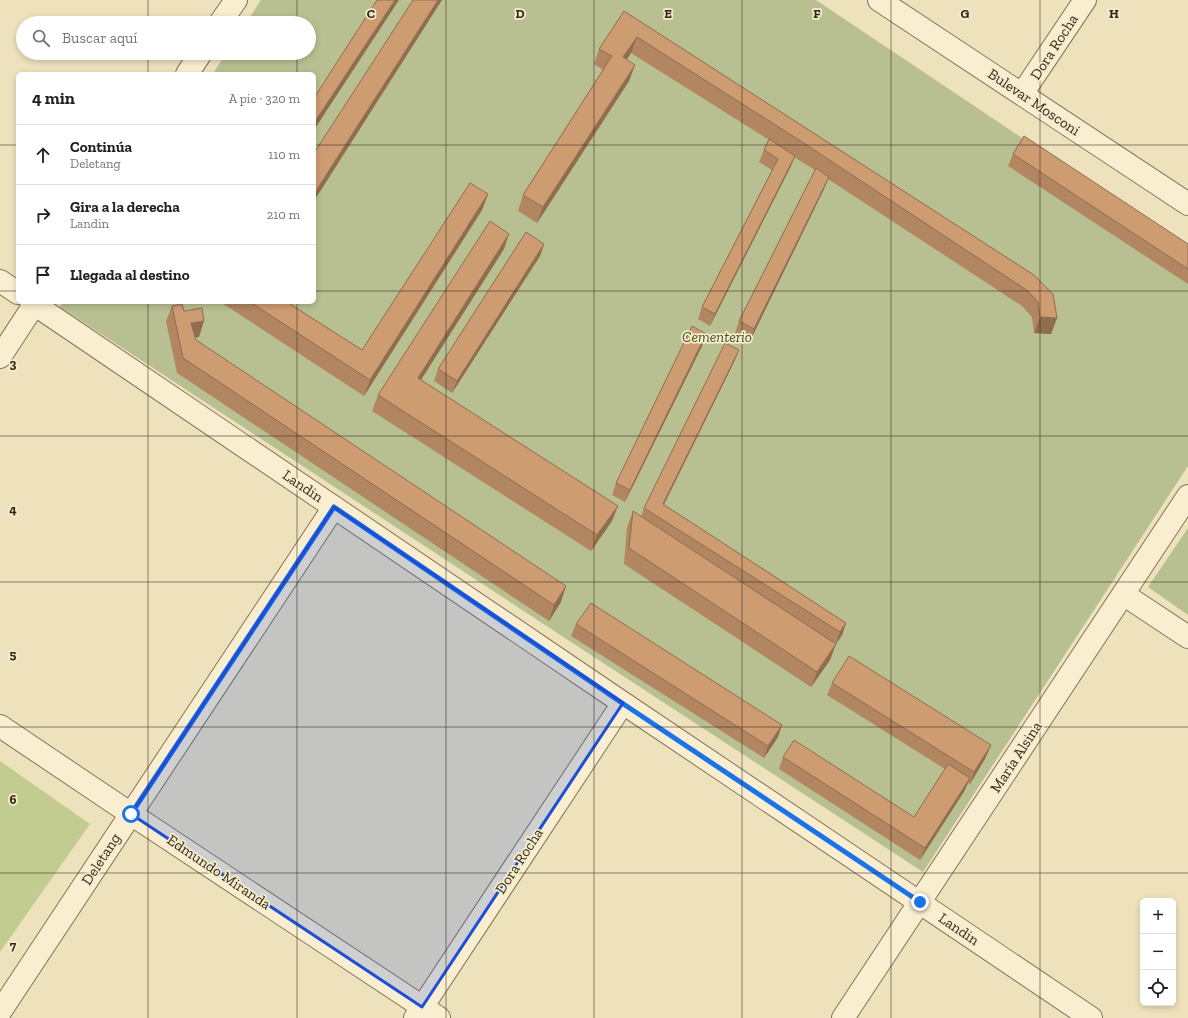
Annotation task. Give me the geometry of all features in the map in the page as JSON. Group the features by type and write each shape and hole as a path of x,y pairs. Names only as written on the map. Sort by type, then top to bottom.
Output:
{"street":[{"name":"Bulevar Mosconi","path":"879,0 1188,204"},
{"name":"Dora Rocha","path":"1022,94 1085,0"},
{"path":"224,16 234,1"},
{"path":"188,72 196,60"},
{"name":"Landin","path":"0,281 16,291"},
{"path":"0,357 28,304"},
{"name":"Landin","path":"36,304 622,703 1091,1018"},
{"name":"María Alsina","path":"843,1018 1188,496"},
{"name":"Deletang","path":"0,1012 334,507"},
{"path":"1123,594 1188,637"},
{"name":"Dora Rocha","path":"426,1014 622,703"},
{"name":"Edmundo Miranda","path":"0,726 426,1014"}],"highlighted area":[{"path":"334,507 623,703 422,1007 131,814"}],"green space":[{"name":"Cementerio","path":"261,0 816,0 1188,249 1188,466 923,872 60,307 62,304 316,304 316,72 214,72 222,60 316,60 316,16 251,16"},
{"path":"1188,528 1188,615 1148,587"},
{"path":"0,761 90,824 0,952"}],"building":[{"path":"377,0 395,0 316,120 316,95"},
{"path":"413,0 438,0 316,191 316,150"},
{"path":"624,11 1034,275 1053,294 1057,318 1040,317 1038,302 1028,291 796,138 637,37 623,57 635,65 543,207 523,195 612,56 599,49"},
{"path":"1024,136 1188,244 1188,269 1013,154"},
{"path":"769,139 795,156 715,314 702,307 778,159 764,150"},
{"path":"816,168 829,177 754,329 739,321"},
{"path":"470,183 488,194 370,380 253,304 290,304 362,350"},
{"path":"490,221 509,234 418,378 618,506 597,535 378,395"},
{"path":"526,232 544,244 457,381 438,369"},
{"path":"182,304 184,311 202,308 204,321 191,323 196,340 566,586 554,605 183,358 172,306"},
{"path":"692,326 706,334 630,490 616,483"},
{"path":"725,343 739,350 663,504 846,623 840,632 644,508"},
{"path":"633,511 836,644 817,672 629,548"},
{"path":"591,603 782,725 768,746 576,624"},
{"path":"849,656 991,745 974,772 832,683"},
{"path":"794,740 914,817 948,764 970,778 925,848 783,757"}],"route":[{"path":"131,814 334,507 622,703 920,902"}]}
